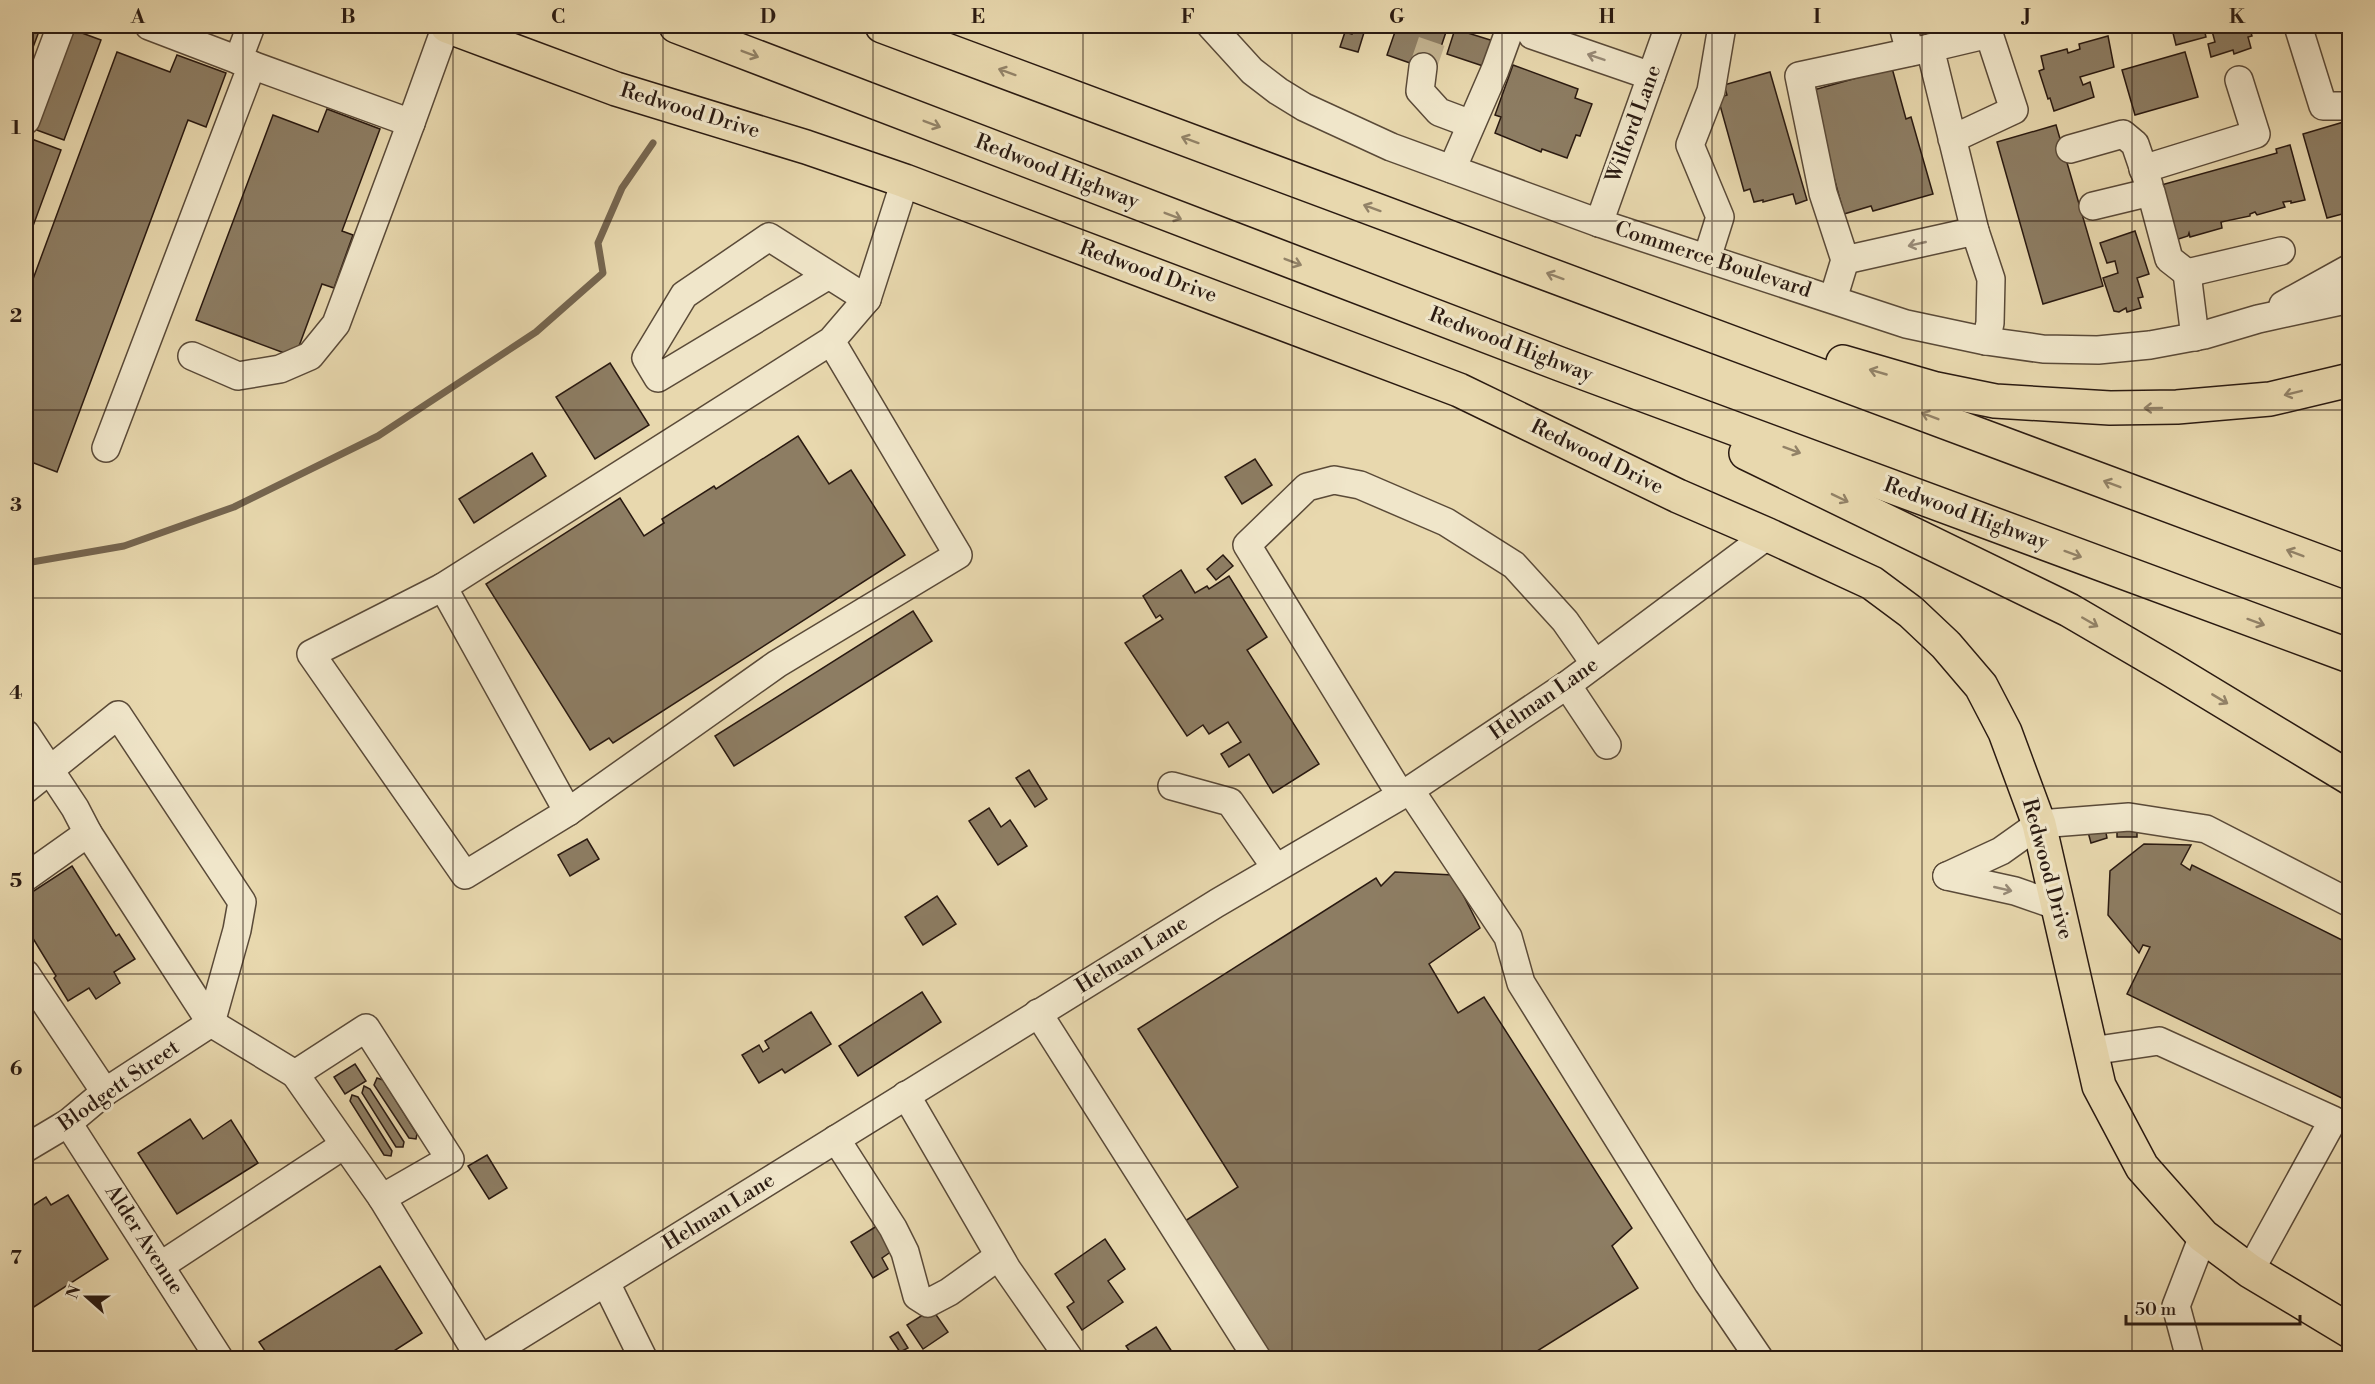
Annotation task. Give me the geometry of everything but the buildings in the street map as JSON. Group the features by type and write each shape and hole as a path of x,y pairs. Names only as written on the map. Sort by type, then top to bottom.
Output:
{"main road":[{"name":"Redwood Drive","path":"446,26 616,89 806,147 905,182 1459,390 1678,496 1872,583 1911,612 1946,645 1980,686 2005,732 2039,824 2100,1086 2142,1167 2203,1236 2250,1271 2349,1331"},
{"name":"Redwood Highway","path":"676,26 1560,364 2349,656"},
{"path":"882,26 2349,573"},
{"path":"1610,296 1936,389 1995,401 2110,408 2177,407 2270,399 2349,380"},
{"path":"1560,364 1978,564 2069,610 2349,778"}],"street":[{"path":"26,120 36,61 61,26"},
{"path":"148,26 411,123"},
{"path":"106,448 245,63 251,26"},
{"path":"192,356 238,375 280,369 310,356 336,324 446,26"},
{"name":"Commerce Boulevard","path":"1211,26 1252,71 1278,91 1304,107 1391,147 1599,223 1833,298 1906,324 1986,341 2043,349 2098,351 2195,337 2258,319 2349,299"},
{"path":"1452,169 1511,26"},
{"path":"1535,26 1532,35 1652,76"},
{"name":"Wilford Lane","path":"1599,223 1669,26"},
{"path":"1707,258 1720,217 1690,145 1711,92 1721,32 1719,26"},
{"path":"1903,26 1920,50 1952,139 1974,231 1991,279 1990,323 1986,341"},
{"path":"2298,26 2323,106 2349,106"},
{"path":"1833,298 1845,260 1823,193 1799,76 1989,34 2014,110 1952,139"},
{"path":"1423,67 1420,91 1439,112 1472,124"},
{"path":"2093,206 2147,180 2256,134 2239,80"},
{"path":"2070,149 2123,134 2135,144 2169,259 2187,273 2195,337"},
{"path":"831,341 958,555 777,664 568,812 465,875 311,654 443,587 831,341 867,299 905,182"},
{"path":"1845,260 1974,231"},
{"path":"828,275 658,378 646,358 684,295 769,237 867,299"},
{"path":"2187,273 2281,251"},
{"name":"Commerce Boulevard","path":"2258,319 2349,268"},
{"path":"1595,664 1565,621 1514,565 1446,522 1360,484 1334,480 1307,487 1247,545 1405,792 1508,937 1521,983 1708,1282 1759,1359"},
{"name":"Helman Lane","path":"482,1359 1038,1013 1405,792 1567,685 1768,535"},
{"path":"443,587 568,812"},
{"path":"1567,685 1607,745"},
{"path":"26,789 118,716 242,902 237,930 211,1023"},
{"path":"26,734 211,1023 295,1074 382,1198 482,1359"},
{"path":"1172,786 1230,802 1276,868"},
{"path":"2058,906 2015,891 1947,876 2001,851 2039,824 2129,818 2206,829 2349,903"},
{"path":"26,877 88,833"},
{"path":"26,974 105,1092"},
{"path":"1038,1013 1257,1359"},
{"name":"Blodgett Street","path":"26,1148 68,1123 105,1092 211,1023"},
{"path":"295,1074 366,1028 450,1159 382,1198"},
{"path":"2091,1051 2159,1041 2333,1120 2250,1271"},
{"path":"906,1095 999,1256 1069,1359"},
{"name":"Alder Avenue","path":"68,1123 219,1359"},
{"path":"836,1139 897,1236 905,1252 917,1296 928,1303 949,1292 999,1256"},
{"path":"160,1266 344,1145"},
{"path":"2190,1359 2176,1306 2203,1236"},
{"path":"606,1282 643,1359"}],"waterway":[{"path":"26,563 124,546 234,507 378,436 536,332 603,273 598,243 622,188 653,143"}],"tunnel":[{"path":"1423,67 1437,26"}]}
